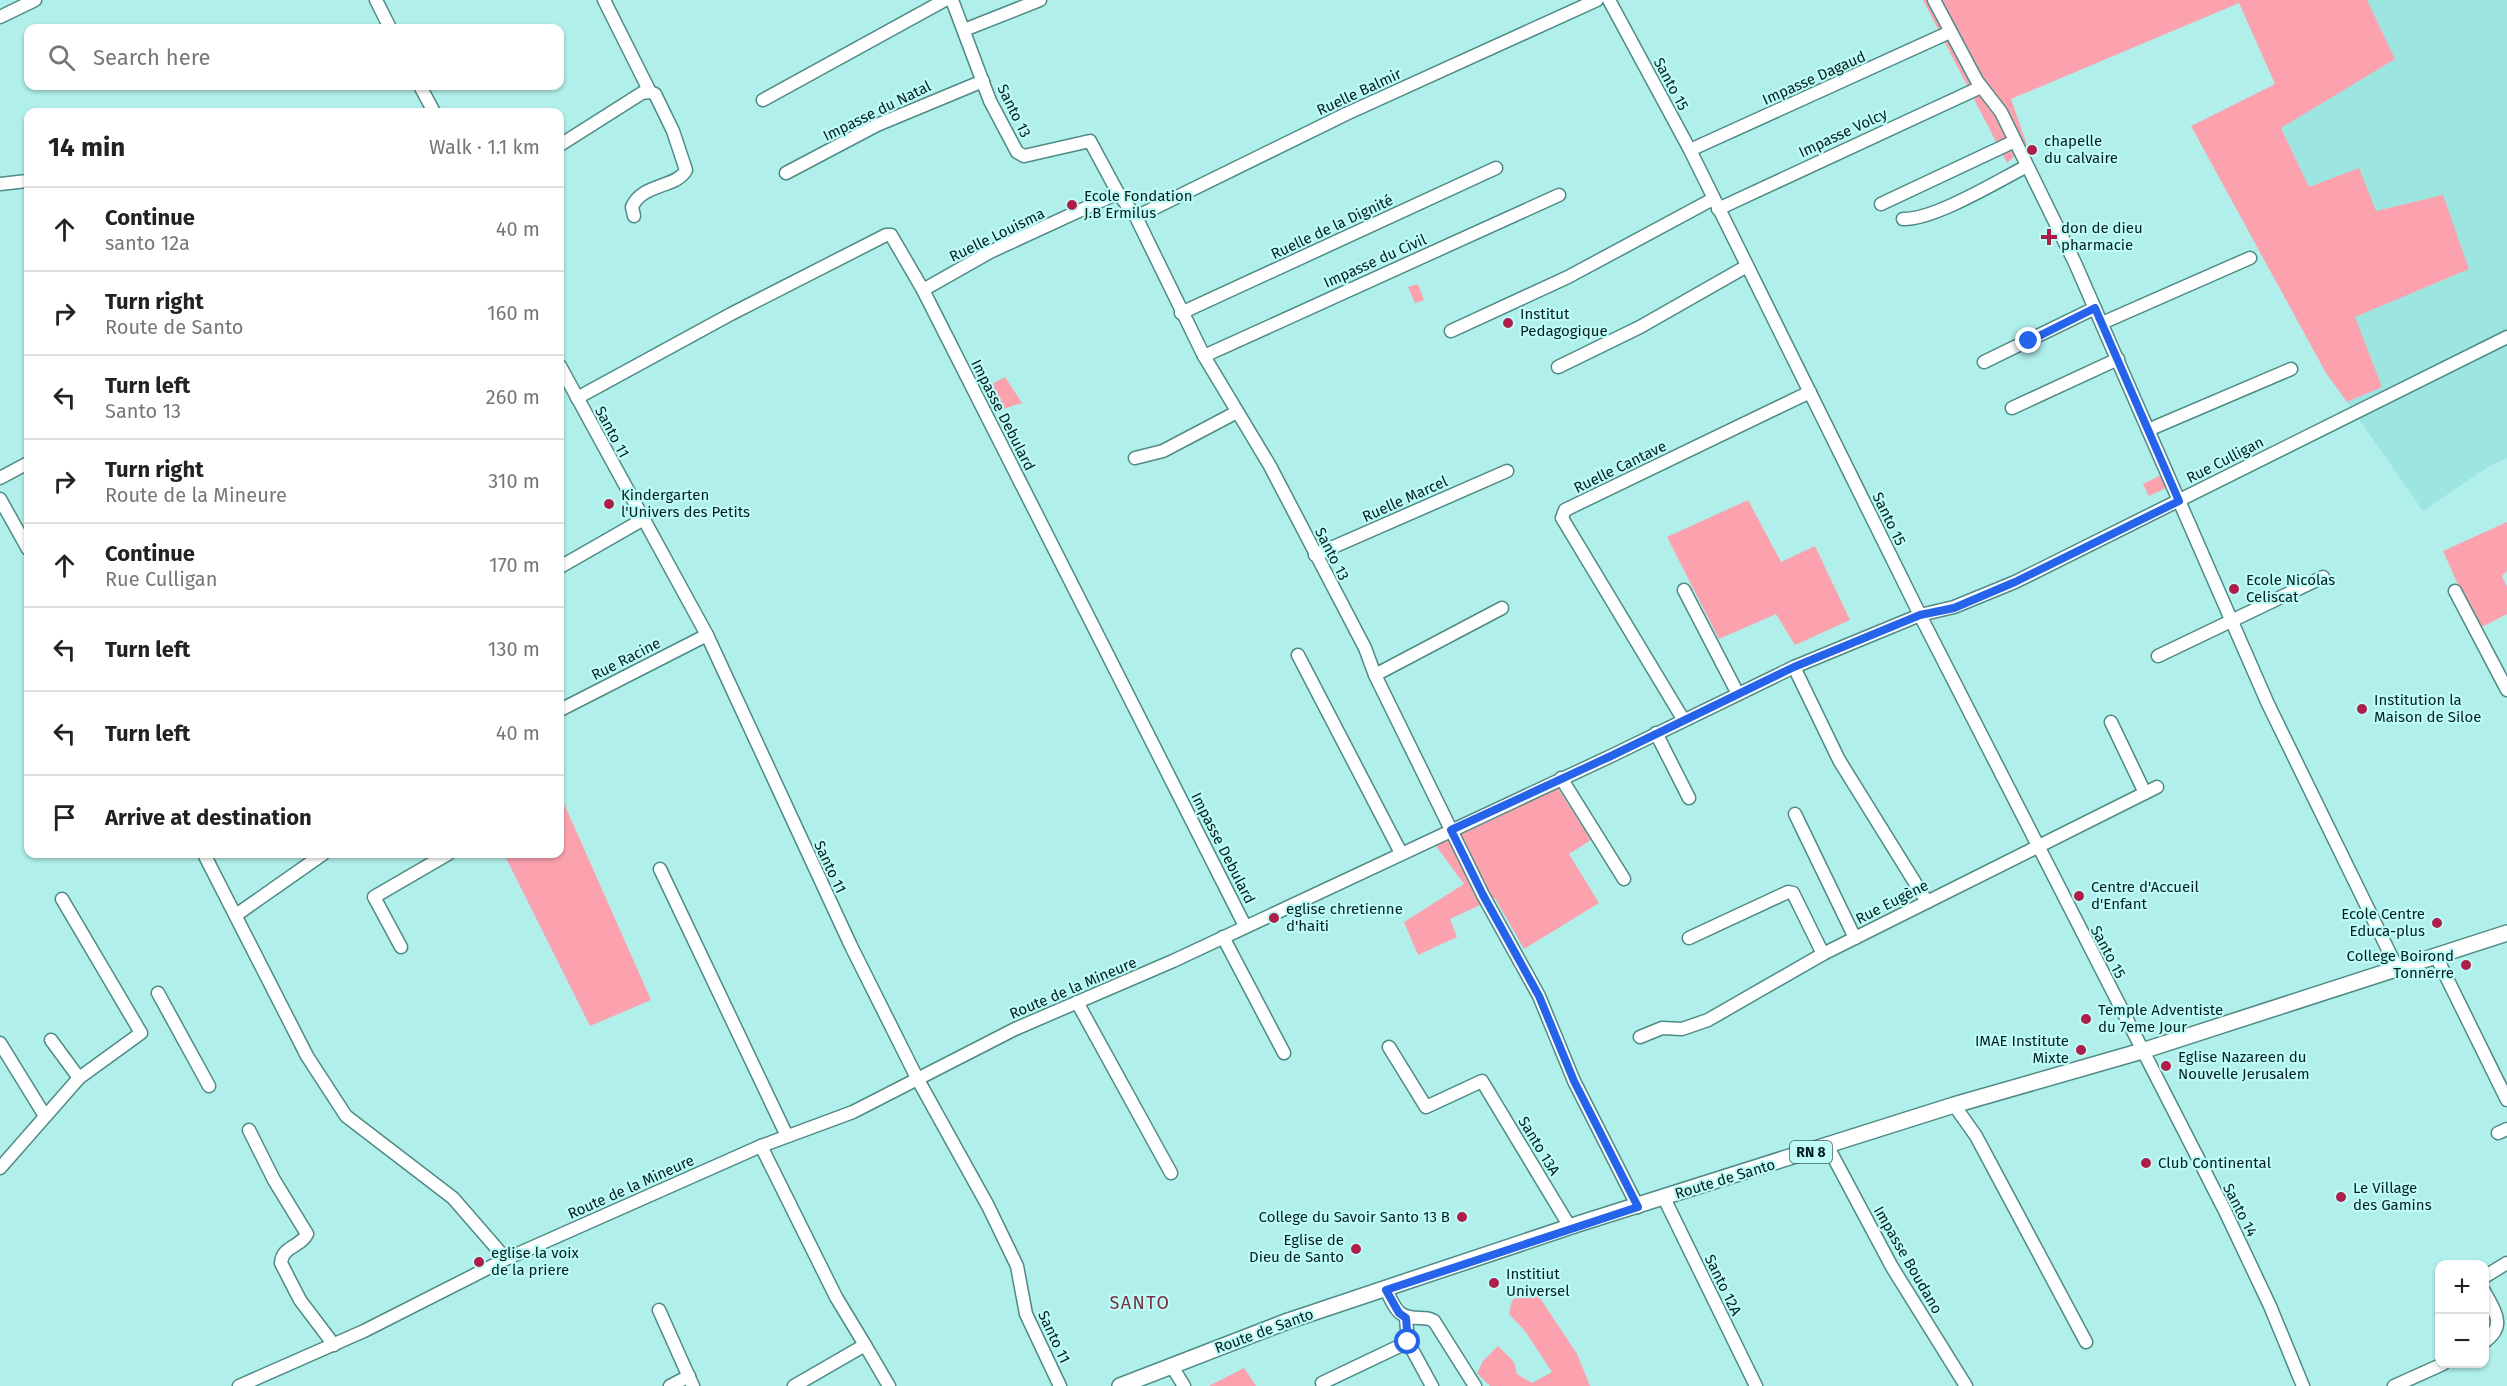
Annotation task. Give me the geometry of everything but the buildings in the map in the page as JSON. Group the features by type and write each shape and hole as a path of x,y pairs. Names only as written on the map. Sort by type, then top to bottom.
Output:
{"main road":[{"name":"Route de Santo","path":"1120,1386 1288,1321 1570,1227 1828,1147 1954,1105 2142,1051 2507,933"}],"street":[{"path":"0,16 34,0"},
{"path":"376,0 388,24"},
{"path":"604,0 650,92 658,98 686,170 678,177 641,194 632,207 634,216"},
{"path":"763,100 945,0"},
{"name":"Santo 13","path":"952,0 990,101 1020,155 1090,141 1118,193 1136,217 1181,313 1295,511 1315,555 1365,648 1375,675 1483,895 1539,996 1574,1081 1638,1207"},
{"path":"964,30 1040,0"},
{"name":"Ruelle Balmir","path":"1136,217 1346,114 1598,0"},
{"name":"Santo 15","path":"1609,0 1690,150 1920,615 2142,1051"},
{"path":"1934,0 1981,87 2001,112 2095,308 2268,704 2397,968"},
{"name":"Impasse Dagaud","path":"1690,150 1950,32"},
{"name":"Impasse du Natal","path":"786,173 877,125 983,81"},
{"name":"Impasse Volcy","path":"1451,331 1568,277 1715,204 1981,87"},
{"path":"422,90 432,108"},
{"path":"564,142 627,102 650,92"},
{"path":"1881,204 2015,141"},
{"path":"1903,219 1910,219 1946,207 2027,166"},
{"name":"Ruelle de la Dignité","path":"1181,313 1496,168"},
{"path":"0,184 24,181"},
{"name":"Ruelle Louisma","path":"922,290 990,252 1118,193"},
{"name":"Impasse du Civil","path":"1204,356 1559,195"},
{"name":"Impasse Debulard","path":"577,398 731,314 886,235 895,239 1245,926"},
{"path":"2102,323 2250,258"},
{"path":"1558,367 1640,327 1747,266"},
{"path":"1984,362 2095,308"},
{"name":"Rue Culligan","path":"1920,615 1954,608 2015,582 2507,337"},
{"path":"2012,408 2118,359"},
{"path":"2148,430 2291,369"},
{"name":"Santo 11","path":"564,374 642,520 707,635 850,946 917,1078 988,1206 1017,1266 1026,1314 1060,1386"},
{"name":"Ruelle Cantave","path":"1683,719 1562,518 1562,514 1575,505 1810,392"},
{"path":"1135,458 1163,451 1237,412"},
{"path":"0,478 24,465"},
{"name":"Ruelle Marcel","path":"1315,555 1507,471"},
{"path":"0,499 24,540"},
{"path":"564,565 642,520"},
{"path":"2158,656 2323,577"},
{"path":"1684,590 1738,694"},
{"path":"2455,591 2507,690"},
{"path":"1375,675 1502,608"},
{"name":"Route de la Mineure","path":"239,1386 334,1346 506,1259 761,1146 854,1112 1016,1029 1223,937 1794,667 1920,615"},
{"name":"Rue Racine","path":"564,708 707,635"},
{"path":"1298,655 1401,853"},
{"path":"1794,667 1839,760 1927,902"},
{"path":"2111,723 2145,793"},
{"path":"1656,733 1689,798"},
{"path":"1561,778 1624,879"},
{"name":"Rue Eugène","path":"1640,1037 1662,1029 1682,1029 1708,1020 1823,954 2157,786"},
{"path":"1795,814 1855,938"},
{"path":"206,858 307,1056 346,1116 453,1198 506,1259"},
{"path":"236,915 316,858"},
{"path":"401,947 374,897 441,858"},
{"path":"660,868 787,1136"},
{"path":"1689,938 1788,892 1794,893 1823,954"},
{"path":"0,1168 79,1078 141,1033 62,898"},
{"path":"1223,937 1284,1053"},
{"path":"2436,956 2506,1098"},
{"path":"158,993 209,1086"},
{"path":"1077,1002 1171,1173"},
{"path":"51,1040 79,1078"},
{"path":"0,1043 45,1116"},
{"name":"Santo 13A","path":"1389,1047 1426,1107 1482,1081 1570,1227"},
{"name":"Santo 14","path":"2142,1051 2225,1211 2270,1306 2302,1386"},
{"path":"1954,1105 1976,1136 2086,1342"},
{"path":"249,1130 274,1180 307,1234 304,1239 285,1251 281,1263 300,1300 334,1346"},
{"path":"761,1146 836,1297 889,1386"},
{"name":"Impasse Boudano","path":"1828,1147 1892,1267 1966,1386"},
{"name":"Santo 12A","path":"1664,1198 1756,1386"},
{"path":"2489,1274 2507,1263"},
{"path":"1386,1290 1399,1313 1406,1318 1429,1318 1434,1321 1475,1386"},
{"path":"2489,1300 2499,1319 2499,1329 2495,1336 2489,1339"},
{"path":"659,1310 691,1381 670,1386"},
{"path":"1406,1318 1408,1342 1432,1386"},
{"path":"1322,1383 1408,1342"},
{"path":"794,1386 865,1345"},
{"path":"1171,1365 1184,1386"},
{"path":"2394,1386 2435,1368"}],"shaded area":[{"path":"1923,0 2367,0 2395,59 2281,128 2309,187 2359,168 2376,211 2443,195 2469,269 2355,317 2382,387 2347,402 2326,373 2191,126 2275,84 2239,3 2011,99 2027,145 2007,163"},
{"path":"2367,0 2507,0 2507,458 2489,466 2423,511 2347,402 2382,387 2354,317 2404,294 2443,195 2376,211 2358,169 2309,188 2281,127 2395,59"},
{"path":"1418,284 1424,300 1415,303 1408,287"},
{"path":"1005,377 1022,403 1003,409 990,385"},
{"path":"2161,475 2166,488 2149,496 2143,484"},
{"path":"1748,500 1781,562 1815,546 1850,620 1795,645 1776,614 1719,639 1667,537"},
{"path":"2507,522 2507,571 2502,576 2507,587 2507,614 2478,629 2443,551"},
{"path":"1557,787 1591,840 1569,854 1599,903 1524,949 1495,898 1450,919 1457,937 1418,955 1404,922 1464,884 1436,846 1459,832"},
{"path":"564,804 651,1000 590,1026 506,858 564,858"},
{"path":"1528,1286 1534,1289 1577,1354 1590,1386 1490,1386 1477,1373 1483,1361 1498,1346 1514,1362 1517,1374 1532,1383 1552,1372 1525,1331 1509,1314 1512,1301"},
{"path":"1244,1368 1256,1386 1209,1386"}],"place":[{"name":"chapelle du calvaire","path":"2032,150"},
{"name":"Ecole Fondation J.B Ermilus","path":"1072,205"},
{"name":"don de dieu pharmacie","path":"2049,237"},
{"name":"Institut Pedagogique","path":"1508,323"},
{"name":"Kindergarten l'Univers des Petits","path":"609,504"},
{"name":"Ecole Nicolas Celiscat","path":"2234,589"},
{"name":"Institution la Maison de Siloe","path":"2362,709"},
{"name":"Centre d'Accueil d'Enfant","path":"2079,896"},
{"name":"eglise chretienne d'haiti","path":"1274,918"},
{"name":"Ecole Centre Educa-plus","path":"2437,923"},
{"name":"College Boirond Tonnerre","path":"2466,965"},
{"name":"Temple Adventiste du 7eme Jour","path":"2086,1019"},
{"name":"IMAE Institute Mixte","path":"2081,1050"},
{"name":"Eglise Nazareen du Nouvelle Jerusalem","path":"2166,1066"},
{"name":"Club Continental","path":"2146,1163"},
{"name":"Le Village des Gamins","path":"2341,1197"},
{"name":"College du Savoir Santo 13 B","path":"1462,1217"},
{"name":"Eglise de Dieu de Santo","path":"1356,1249"},
{"name":"eglise la voix de la priere","path":"479,1262"},
{"name":"Institiut Universel","path":"1494,1283"}],"district":[{"name":"SANTO","path":"1140,1303"}],"route":[{"path":"1408,1342 1405,1334 1406,1318 1399,1313 1386,1290 1581,1223 1638,1207 1574,1081 1539,996 1483,895 1451,830 1611,756 1794,667 1920,615 1954,608 2015,582 2179,501 2095,308 2029,341"}]}
